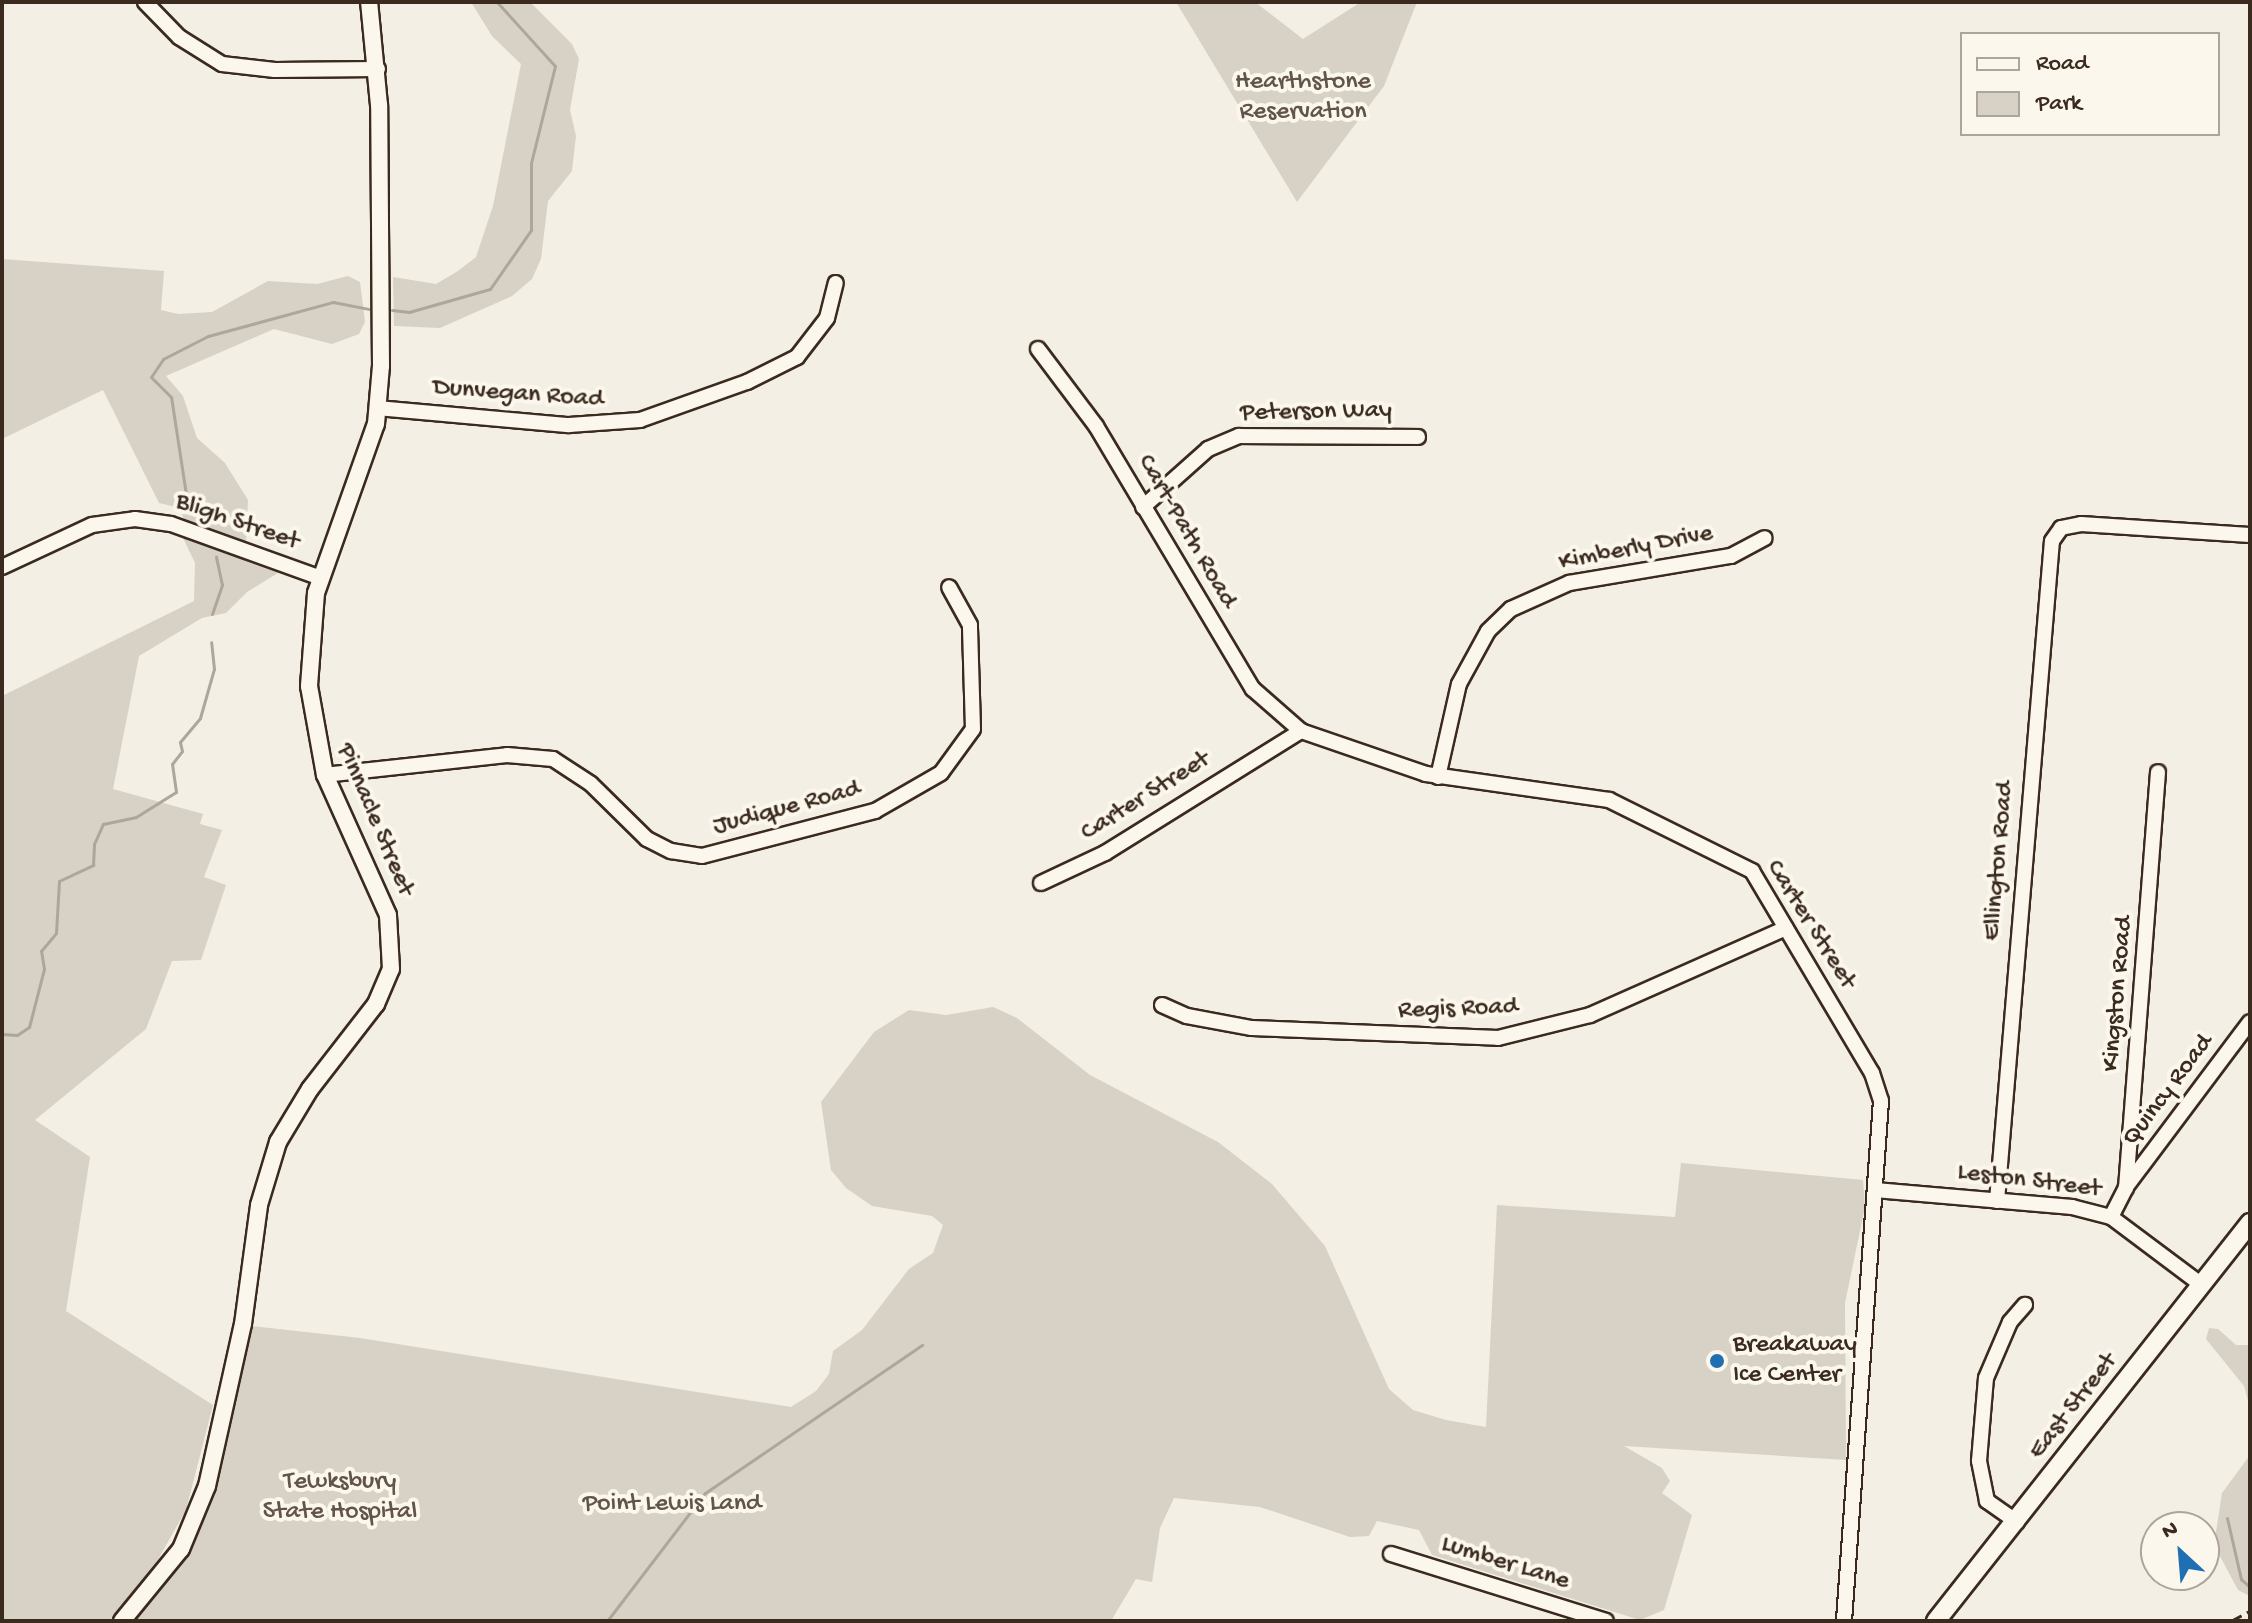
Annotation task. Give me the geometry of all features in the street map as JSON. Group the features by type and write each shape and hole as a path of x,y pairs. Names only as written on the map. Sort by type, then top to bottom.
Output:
{"main road":[{"name":"East Street","path":"1936,1621 2250,1223"}],"street":[{"path":"145,2 179,37 222,64 275,70 378,69"},
{"name":"Pinnacle Street","path":"122,1621 181,1549 207,1486 243,1324 259,1205 278,1142 310,1089 376,1004 391,969 392,933 382,895 324,775 309,686 309,647 321,578 368,450 377,408 380,170 378,69 369,2"},
{"name":"Dunvegan Road","path":"377,408 569,425 640,420 747,382 797,357 827,318 836,283"},
{"name":"Cart-Path Road","path":"1038,349 1096,426 1253,689 1301,731"},
{"name":"Peterson Way","path":"1143,507 1208,449 1231,438 1418,437"},
{"name":"Bligh Street","path":"2,567 92,525 135,519 171,524 321,578"},
{"name":"Ellington Road","path":"1997,1201 2049,552 2061,528 2081,524 2250,535"},
{"name":"Kimberly Drive","path":"1438,777 1459,684 1488,631 1511,609 1569,583 1731,556 1765,538"},
{"name":"Judique Road","path":"324,775 507,755 553,759 591,784 647,839 671,851 702,856 875,811 941,773 973,729 970,625 949,587"},
{"name":"Carter Street","path":"1041,883 1105,853 1301,731 1438,777 1609,800 1747,867 1877,1082 1881,1101 1844,1621"},
{"name":"Kingston Road","path":"2111,1217 2126,1188 2158,772"},
{"name":"Regis Road","path":"1162,1005 1187,1016 1252,1028 1498,1038 1590,1015 1786,928"},
{"name":"Quincy Road","path":"2126,1188 2250,1022"},
{"name":"Leston Street","path":"1875,1190 2072,1207 2111,1217 2202,1285"},
{"path":"2017,1522 1987,1501 1979,1461 1986,1378 2010,1322 2025,1305"},
{"name":"Lumber Lane","path":"1391,1554 1606,1621"}],"green space":[{"path":"471,2 530,2 572,44 579,59 570,110 576,136 572,171 548,201 541,259 532,279 512,296 440,328 394,326 393,277 436,284 458,271 476,257 493,206 521,64 492,36"},
{"name":"Hearthstone Reservation","path":"1176,2 1255,2 1303,39 1361,2 1417,2 1384,86 1297,202"},
{"path":"2,259 164,271 161,310 178,314 212,312 268,281 317,284 348,276 360,282 365,322 359,334 332,344 274,329 166,376 183,396 197,438 225,463 248,500 245,561 278,573 247,592 226,613 202,618 139,656 113,789 203,814 200,824 222,830 204,877 226,885 201,960 172,961 146,1029 35,1120 90,1157 66,1311 213,1405 186,1510 156,1563 160,1567 113,1621 2,1621 2,696 194,601 195,563 183,538 191,540 180,508 159,503 103,390 2,439"},
{"path":"993,1007 1017,1018 1090,1075 1218,1142 1272,1184 1325,1246 1389,1389 1413,1410 1446,1420 1486,1427 1497,1205 1675,1217 1681,1163 1863,1180 1865,1207 1845,1303 1846,1460 1624,1446 1662,1468 1670,1481 1662,1493 1692,1515 1664,1610 1640,1620 1432,1555 1419,1530 1377,1521 1369,1536 1350,1537 1260,1507 1174,1498 1160,1528 1152,1582 1136,1579 1111,1621 129,1621 214,1487 252,1326 360,1338 791,1407 816,1391 829,1374 833,1351 862,1330 909,1269 933,1253 943,1225 932,1216 872,1206 846,1188 831,1170 821,1102 874,1032 909,1010 946,1015"},
{"path":"2209,1328 2218,1329 2236,1345 2250,1345 2250,1408 2244,1386 2206,1339"},
{"path":"2250,1455 2250,1596 2238,1590 2220,1556 2222,1493"}],"waterway":[{"path":"392,310 409,312 490,289 531,230 531,163 555,66 497,2"},
{"path":"187,501 171,397 151,377 163,359 208,336 333,302 368,309"},
{"path":"212,614 222,585 216,557"},
{"path":"2,1034 17,1035 29,1027 44,969 41,951 56,933 59,881 93,865 94,844 103,824 136,817 176,792 172,764 182,751 180,742 200,718 214,669 211,642"},
{"path":"607,1621 705,1493 922,1345"},
{"path":"2227,1518 2241,1579 2250,1587"}],"railway":[{"path":"2231,1621 2250,1611"}],"place":[{"name":"Breakaway Ice Center","path":"1717,1361"}],"park label":[{"name":"Tewksbury State Hospital","path":"340,1498"},
{"name":"Point Lewis Land","path":"672,1505"}]}
